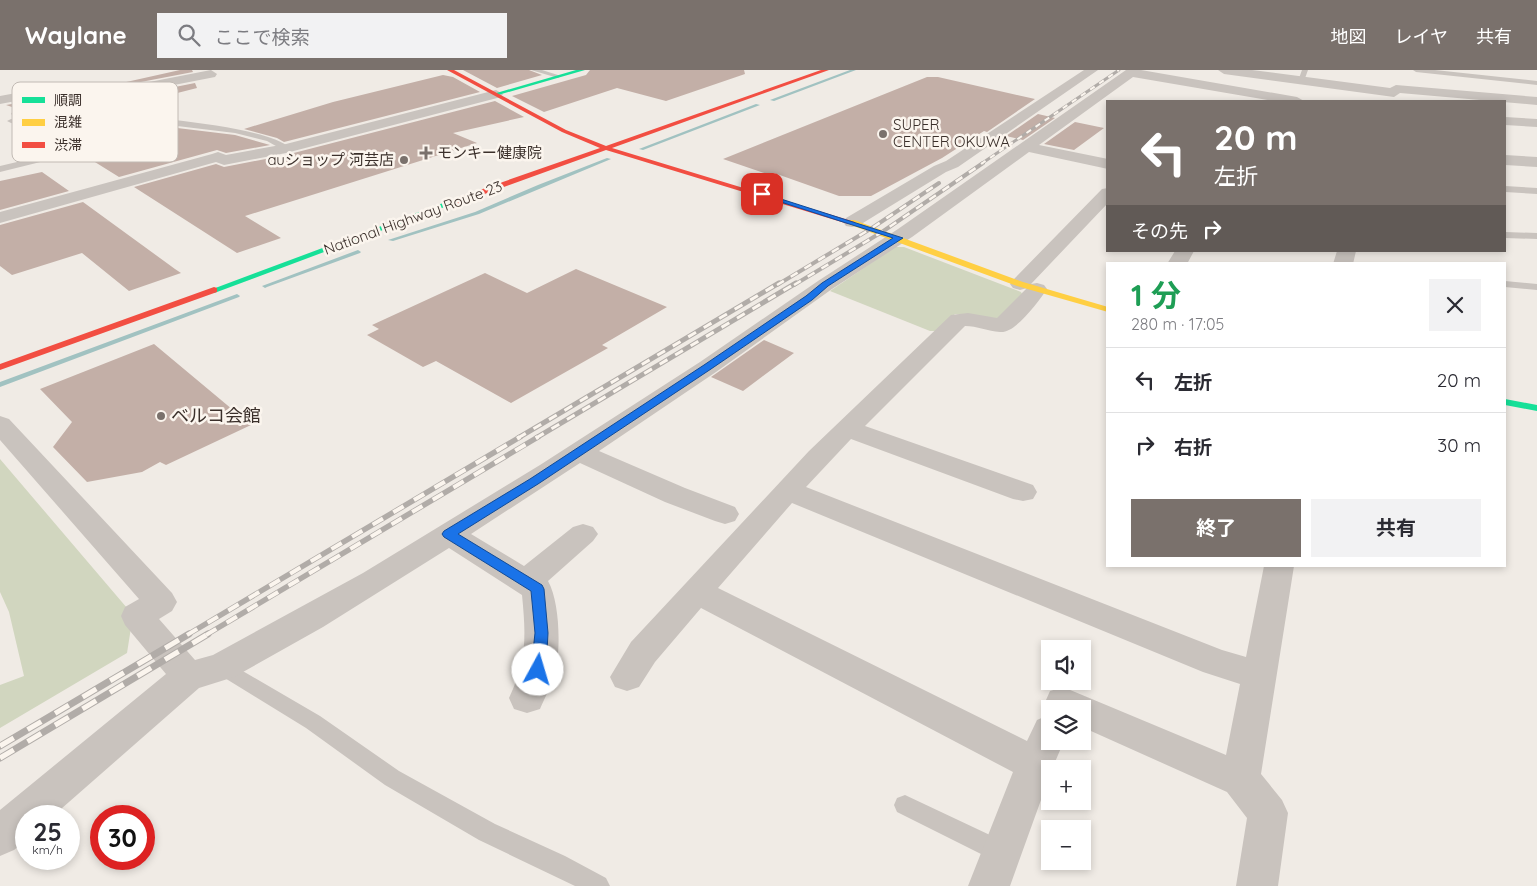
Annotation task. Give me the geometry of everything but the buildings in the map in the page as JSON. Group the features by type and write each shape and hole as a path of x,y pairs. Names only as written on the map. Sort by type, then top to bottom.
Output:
{"main road":[{"path":"450,70 564,131 606,148 852,222 1028,287 1106,309"},
{"path":"496,94 582,70"},
{"path":"672,112 798,70"},
{"name":"National Highway Route 23","path":"0,367 826,70"},
{"path":"570,148 607,135"},
{"path":"1506,402 1537,408"}],"street":[{"path":"852,222 940,168 952,164 1092,70"},
{"path":"1204,91 1224,70 1303,76 1395,91 1537,101"},
{"path":"101,82 156,71"},
{"path":"0,836 205,671 311,618 578,452 708,367 825,285 899,238 1133,72 1204,91 1282,100"},
{"path":"169,82 211,74"},
{"path":"0,218 218,157 224,160 286,148 496,94"},
{"path":"1506,121 1534,125"},
{"path":"1028,147 1106,164"},
{"path":"1506,160 1537,162"},
{"path":"627,677 643,652 787,490 959,320 968,319 1002,326 1030,299 1028,287 1106,195"},
{"path":"0,424 161,602 137,616 205,671"},
{"path":"848,429 1023,492"},
{"path":"578,452 725,514"},
{"path":"787,490 1216,662 1260,676"},
{"path":"448,534 537,589 542,633 538,670 527,698"},
{"path":"522,580 537,572 583,534"},
{"path":"1241,779 1279,567"},
{"path":"697,591 1041,748"},
{"path":"1091,714 1241,779 1268,813 1258,886"},
{"path":"995,869 1041,750"}],"lane":[{"path":"534,70 558,76"},
{"path":"1416,70 1537,82"},
{"path":"178,124 235,131 270,138 286,148"},
{"path":"0,169 29,162"},
{"path":"1506,189 1537,191"},
{"path":"1506,235 1537,236"},
{"path":"1506,284 1537,287"},
{"path":"205,671 313,722 392,778 487,832 557,864 598,886"},
{"path":"905,805 995,869"}],"green space":[{"path":"895,247 904,247 1021,292 1024,298 1000,320 955,314 938,331 930,331 830,291"},
{"path":"0,459 133,615 127,653 0,728 0,685 24,676 9,612 0,592"}],"waterway":[{"path":"772,100 854,70"},
{"path":"641,149 758,105"},
{"path":"391,240 477,213 609,159"},
{"path":"265,286 358,252"},
{"path":"0,385 237,296"}],"railway":[{"path":"981,164 1119,70"},
{"path":"794,285 882,232 983,163"},
{"path":"777,285 872,228 939,183"},
{"path":"518,438 779,283"},
{"path":"536,438 796,283"},
{"path":"187,635 520,437"},
{"path":"206,635 538,437"},
{"path":"0,746 189,634"},
{"path":"0,758 208,634"}],"traffic: fast":[{"path":"496,94 582,70"},
{"path":"214,290 454,202"},
{"path":"1506,402 1537,408"}],"traffic: slow":[{"path":"851,222 1020,284 1106,309"}],"traffic: jam":[{"path":"450,70 564,131 606,148 851,222"},
{"path":"454,202 826,70"},
{"path":"0,367 214,290"}],"place":[{"name":"SUPER CENTER OKUWA","path":"883,134"},
{"name":"モンキー健康院","path":"426,153"},
{"name":"auショップ 河芸店","path":"404,160"},
{"name":"ベルコ会館","path":"161,416"}],"route":[{"path":"538,670 542,633 537,589 448,534 534,482 708,367 822,289 825,285 899,238 762,194"}]}
